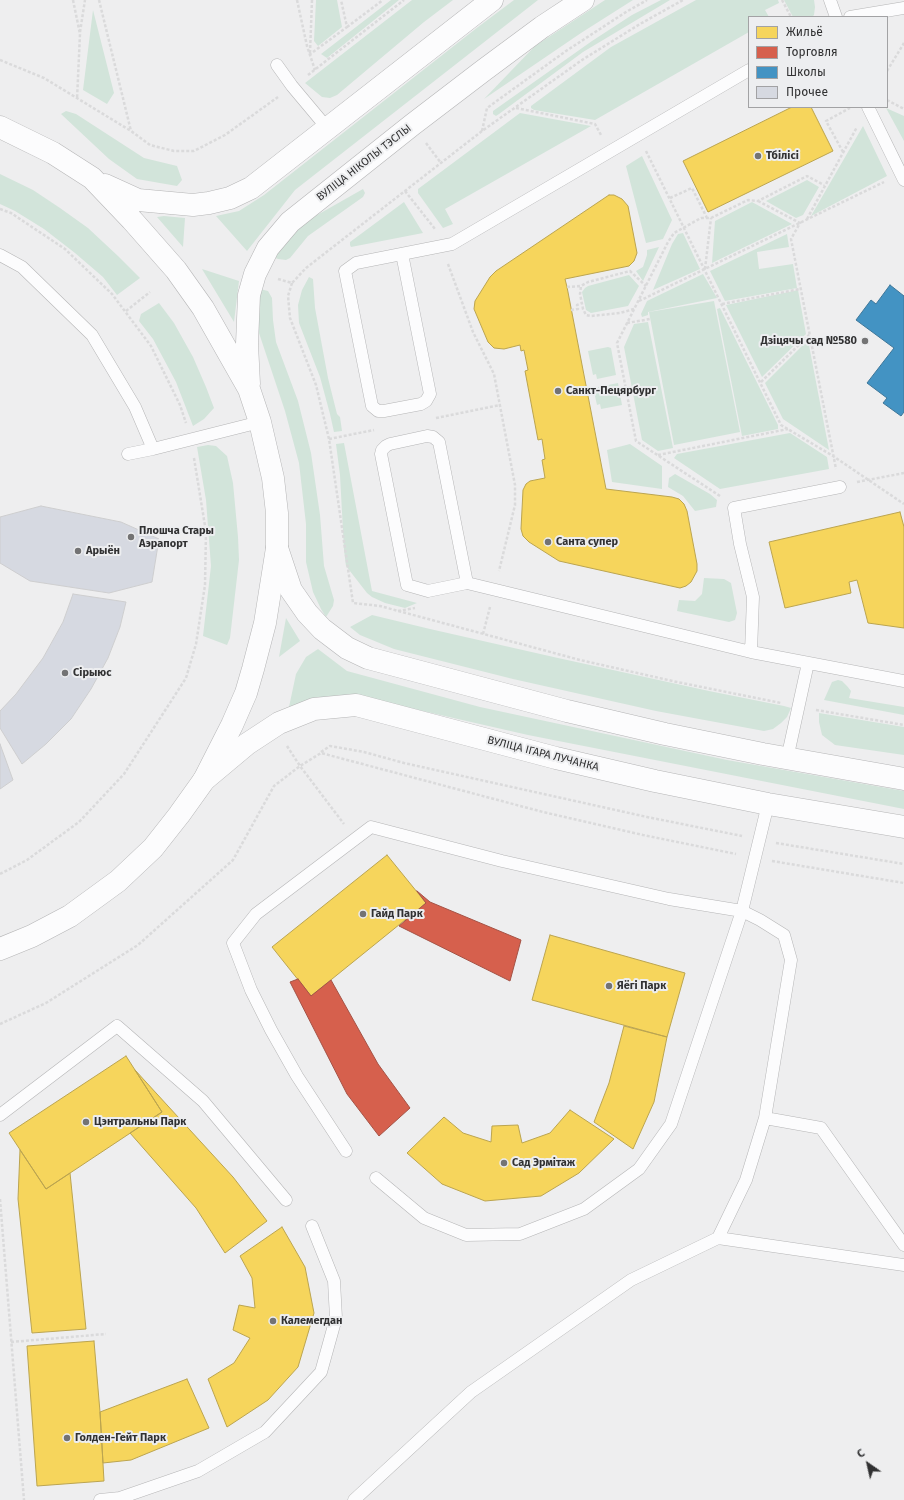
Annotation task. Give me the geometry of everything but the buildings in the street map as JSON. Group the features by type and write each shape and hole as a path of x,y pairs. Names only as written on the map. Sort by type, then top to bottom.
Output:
{"main road":[{"path":"0,127 53,153 114,191 138,200 193,205 230,198 251,188 492,0"},
{"name":"ВУЛІЦА НІКОЛЫ ТЭСЛЫ","path":"249,389 247,344 249,295 255,274 268,248 290,222 484,70 542,27 583,0"},
{"path":"0,949 32,936 70,916 118,881 153,848 204,780 232,725 246,693 254,669 265,623 277,548 277,513 273,478 260,422 249,389 203,308 176,270 132,220 92,178"},
{"path":"277,548 291,590 307,613 322,630 347,648 368,658 567,711 665,734 788,759 904,779"},
{"name":"ВУЛІЦА ІГАРА ЛУЧАНКА","path":"204,780 247,744 279,723 314,709 356,705 556,758 655,781 768,804 904,827"}],"lane":[{"path":"830,0 836,16"},
{"path":"856,16 904,8"},
{"path":"277,65 292,86 328,129"},
{"path":"402,254 430,394 426,401 421,404 378,411 372,406 345,271 356,263 452,244 748,71"},
{"path":"868,108 902,176"},
{"path":"0,255 22,267 92,335 135,408 153,449"},
{"path":"128,454 260,422"},
{"path":"467,583 439,442 433,437 427,436 386,446 382,450 382,454 408,585 428,590 467,583 751,652 904,681"},
{"path":"751,652 752,597 740,544 734,508 840,487"},
{"path":"788,759 808,663"},
{"path":"376,1178 424,1218 466,1235 520,1234 584,1209 639,1169 671,1124 742,911 758,840 768,804"},
{"path":"346,1151 297,1076 271,1030 251,990 233,943 256,914 371,827 502,861 669,899 742,911 784,935 791,960 765,1118 746,1180 718,1238"},
{"path":"0,1115 117,1026 203,1101 286,1200"},
{"path":"765,1118 821,1128 904,1245"},
{"path":"100,1500 120,1498 198,1471 265,1432 321,1372 336,1318 334,1280 312,1226"},
{"path":"354,1500 470,1392 631,1280 718,1238 904,1265"}],"path":[{"path":"73,0 80,34"},
{"path":"77,99 80,34 85,0"},
{"path":"99,0 131,131"},
{"path":"297,0 309,55 315,70"},
{"path":"309,55 312,0"},
{"path":"341,0 347,27"},
{"path":"309,55 383,0"},
{"path":"482,131 487,108 566,51 647,0"},
{"path":"683,0 640,24 582,60 482,131 306,268 292,283 288,296 290,318 316,385 329,439 353,603 380,606 580,660 632,672 798,706 904,725"},
{"path":"782,0 790,16"},
{"path":"888,69 904,43"},
{"path":"0,60 44,78 131,131 150,145 174,151 194,151"},
{"path":"888,101 904,109"},
{"path":"515,108 595,124 611,150"},
{"path":"843,152 826,121 851,108"},
{"path":"807,219 824,185 858,125"},
{"path":"638,135 781,425 833,456 904,504"},
{"path":"430,149 441,163"},
{"path":"758,201 807,176 824,185"},
{"path":"638,302 807,219 902,176"},
{"path":"670,198 692,188 707,218"},
{"path":"405,191 435,229 473,332 494,374 515,485 515,504 483,634"},
{"path":"721,496 636,441 617,344 668,242 674,233 684,226 701,218 711,218 748,200 758,201 800,223"},
{"path":"0,209 11,213 65,249 112,294 151,346 180,404 191,439 206,532 205,585 196,644 186,678 124,774 79,822 27,860 0,874"},
{"path":"705,270 711,218"},
{"path":"800,223 790,240 840,487"},
{"path":"567,287 581,286 588,282 630,271 646,286"},
{"path":"271,277 292,283"},
{"path":"581,286 580,294 586,315 591,316 620,313 634,309"},
{"path":"722,304 800,289"},
{"path":"126,311 150,292"},
{"path":"571,310 578,309 577,305 582,303"},
{"path":"627,323 650,319"},
{"path":"761,382 809,335"},
{"path":"657,455 788,429"},
{"path":"855,483 904,473"},
{"path":"286,744 300,766 355,839"},
{"path":"0,1024 46,1003 138,945 233,860 274,786 330,746 364,752 404,763 758,840 904,864"},
{"path":"320,753 543,812 643,835 754,858 904,883"},
{"path":"0,1199 24,1500"},
{"path":"11,1342 106,1334"}],"green space":[{"path":"316,0 337,0 342,27 318,46 314,41"},
{"path":"391,0 399,0 327,58 321,54"},
{"path":"412,0 453,0 424,22 337,95 330,98 322,97 305,83"},
{"path":"514,0 538,0 295,190 247,251 216,216 239,211 264,195"},
{"path":"605,0 633,0 581,33 484,99 535,46"},
{"path":"661,0 670,0 583,52 499,114 496,116 493,114 493,111 592,41 632,15"},
{"path":"696,0 778,0 779,3 765,10 768,16 748,16 748,33 595,120 534,110 531,108 531,106 611,47"},
{"path":"784,0 814,0 815,7 813,16 792,16"},
{"path":"93,10 114,93 107,104 83,90"},
{"path":"886,108 904,116 904,141"},
{"path":"66,111 76,114 144,158 177,166 182,180 177,186 137,179 109,159 61,114"},
{"path":"520,113 591,126 445,209 453,224 443,228 418,193 418,189"},
{"path":"863,126 887,176 811,216"},
{"path":"642,156 672,220 663,239 646,243 626,166"},
{"path":"0,174 33,190 88,228 140,278 117,295 103,277 75,253 44,229 15,211 0,204"},
{"path":"807,180 819,187 803,215 796,218 766,201"},
{"path":"363,189 365,193 363,197 308,236 290,258 286,260 273,257 296,227"},
{"path":"404,202 423,233 351,247 350,242"},
{"path":"752,202 792,224 712,263 715,221"},
{"path":"164,216 185,218 183,247 157,217"},
{"path":"683,233 700,269 653,290 672,244 678,234"},
{"path":"787,234 789,247 757,252 759,269 793,264 797,288 725,301 710,271"},
{"path":"659,247 643,281 636,271 643,267 647,250"},
{"path":"202,269 239,281 234,322"},
{"path":"703,274 717,298 648,312 648,315 642,317 641,314 647,301"},
{"path":"629,275 639,286 628,306 591,313 586,310 582,292 585,288"},
{"path":"309,277 313,279 315,308 328,378 337,414 340,417 342,431 334,432 320,377 299,323 298,305 302,290"},
{"path":"260,289 268,291 272,298 276,342 298,401 311,453 320,515 324,566 334,600 333,606 326,617 313,592 306,562 306,524 299,463 285,411 258,330"},
{"path":"798,290 806,334 762,377 726,305"},
{"path":"714,301 740,432 674,445 649,312"},
{"path":"159,303 174,323 193,357 214,408 204,419 193,426 176,382 153,339 139,321 141,314"},
{"path":"720,308 778,425 778,429 742,436 717,309"},
{"path":"648,322 673,448 658,451 642,440 624,347 634,324"},
{"path":"808,340 829,450 783,419 765,383"},
{"path":"608,347 611,348 616,375 597,379 596,374 593,375 588,351"},
{"path":"618,383 622,405 601,409 600,404 597,405 594,392 599,391 598,387"},
{"path":"790,433 827,457 829,469 720,489 674,458 677,454"},
{"path":"344,443 372,591 417,603 405,608 385,603 372,597 367,593 346,566 340,475 336,444"},
{"path":"630,444 662,466 662,489 612,482 607,450"},
{"path":"208,445 216,446 227,456 233,483 239,560 230,638 227,645 203,636 211,566 206,500 197,447"},
{"path":"675,474 710,494 717,500 716,507 695,511 683,496 668,487 669,478"},
{"path":"704,578 724,579 731,583 737,613 735,620 729,622 677,611 679,600 695,601 702,594"},
{"path":"372,615 558,658 791,708 787,717 781,723 773,729 764,731 656,711 513,679 394,649 360,635 350,627"},
{"path":"286,618 300,641 279,657"},
{"path":"318,649 347,671 480,707 727,760 904,791 904,809 528,735 392,704 343,696 289,707 296,674 306,657"},
{"path":"838,680 842,681 851,691 849,698 904,707 904,715 824,700 832,682"},
{"path":"819,713 904,727 904,755 835,745 822,735 819,722"}],"place":[{"name":"Тбілісі","path":"758,156"},
{"name":"Дзіцячы сад №580","path":"865,341"},
{"name":"Санкт-Пецярбург","path":"558,391"},
{"name":"Плошча Стары Аэрапорт","path":"131,537"},
{"name":"Санта супер","path":"548,542"},
{"name":"Арыён","path":"78,551"},
{"name":"Сірыюс","path":"65,673"},
{"name":"Гайд Парк","path":"363,914"},
{"name":"Яёгі Парк","path":"609,986"},
{"name":"Цэнтральны Парк","path":"86,1122"},
{"name":"Сад Эрмітаж","path":"504,1163"},
{"name":"Калемегдан","path":"273,1321"},
{"name":"Голден-Гейт Парк","path":"67,1438"}]}
